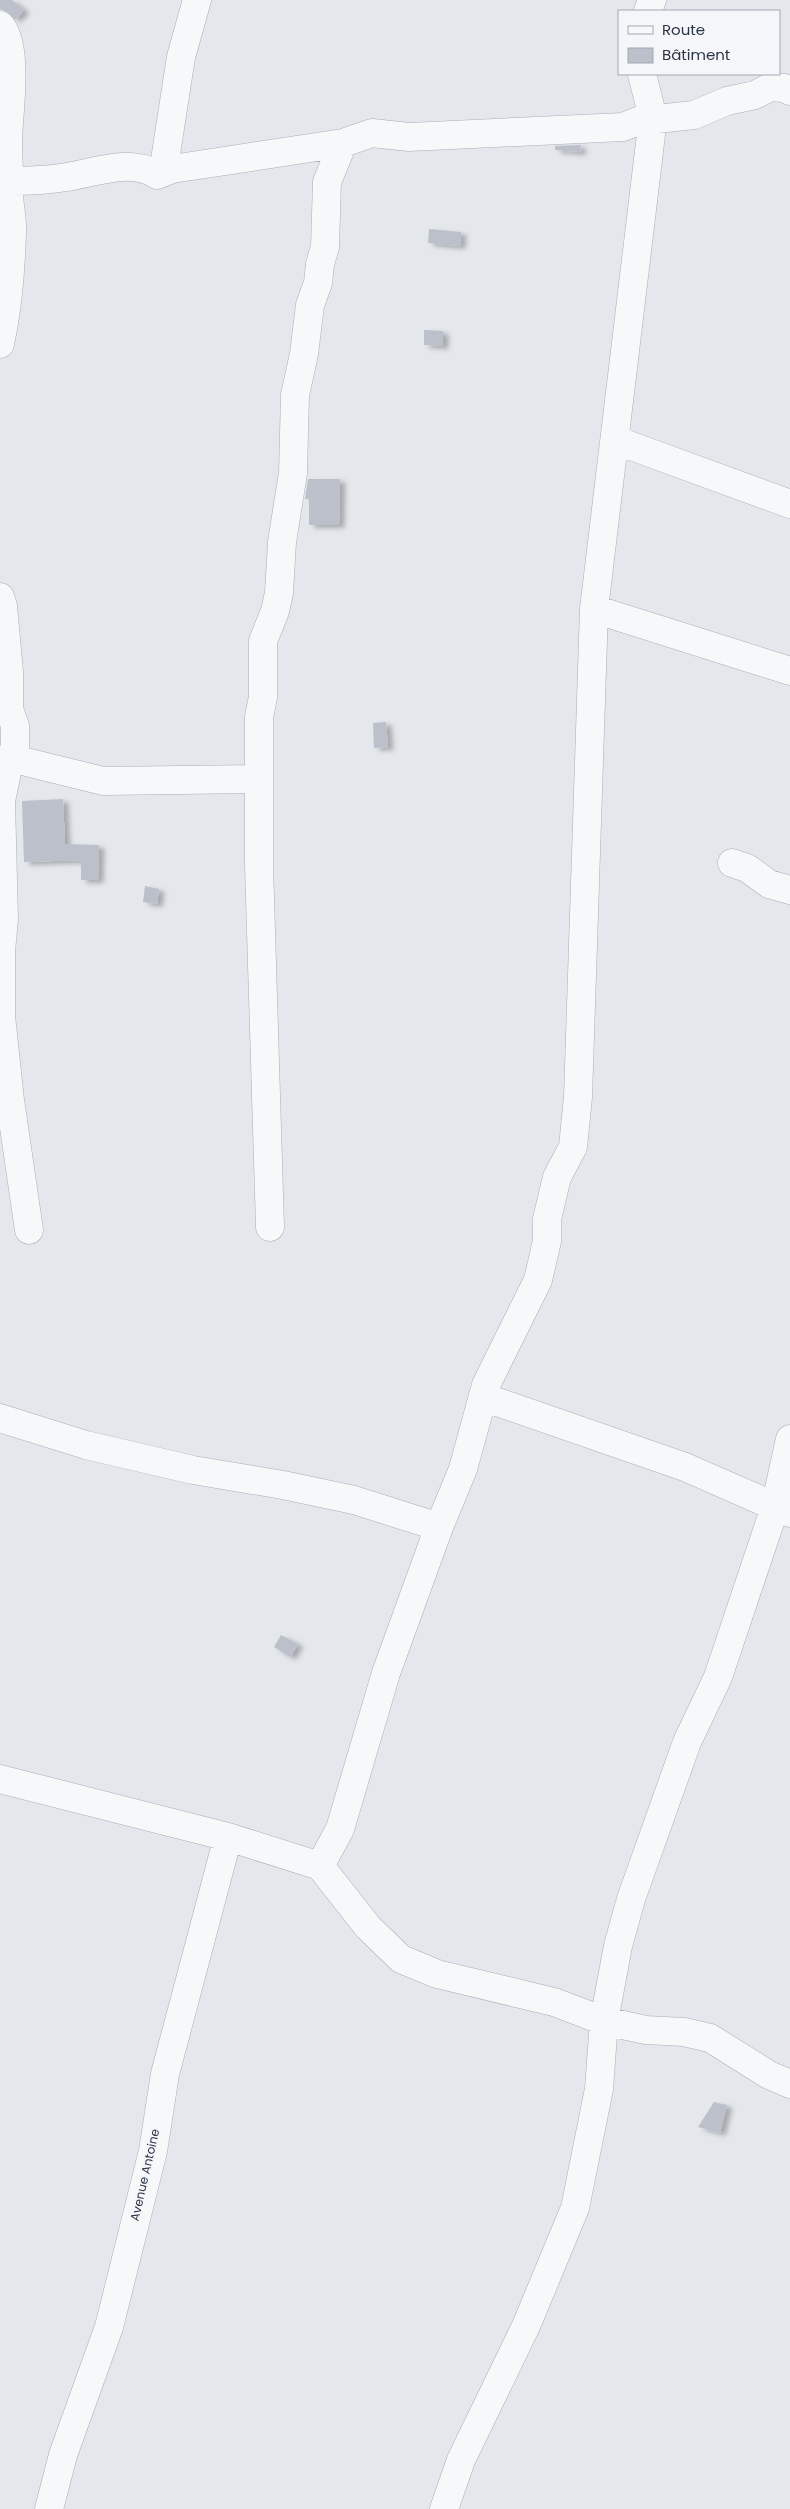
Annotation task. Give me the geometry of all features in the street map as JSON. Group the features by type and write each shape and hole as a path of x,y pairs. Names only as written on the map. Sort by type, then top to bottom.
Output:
{"street":[{"path":"163,173 181,57 197,0"},
{"path":"0,25 6,31 10,52 4,182 13,229 7,313 0,344"},
{"path":"320,1866 340,1829 386,1673 439,1527 463,1469 483,1397 496,1362 538,1280 547,1241 547,1219 557,1177 574,1147 594,609 653,118 642,75"},
{"path":"4,182 64,178 118,167 146,168 157,175 343,143 372,133 409,137 613,128 653,118 694,115 727,101 755,95 770,87 784,88 790,91"},
{"path":"270,1227 259,865 259,717 264,697 264,641 275,611 279,593 282,542 293,473 295,395 304,354 310,305 318,283 320,264 325,247 327,182 343,143"},
{"path":"615,440 790,504"},
{"path":"0,597 3,606 9,672 9,708 15,726 15,747 10,758 2,801 4,919 2,1016 10,1100 29,1230"},
{"path":"594,609 790,671"},
{"path":"10,758 103,781 259,779"},
{"path":"732,863 747,868 769,884 790,890"},
{"path":"483,1397 685,1467 782,1510"},
{"path":"0,1418 86,1446 193,1470 283,1485 354,1500 439,1527"},
{"path":"444,2509 461,2460 526,2326 575,2208 599,2089 604,2021 618,1946 631,1900 687,1742 718,1677 782,1510 790,1440"},
{"path":"0,1779 228,1837 320,1866 368,1927 401,1958 437,1974 554,2002 604,2021 646,2030 684,2032 710,2038 769,2075 790,2084"},
{"name":"Avenue Antoine","path":"49,2509 63,2455 109,2327 153,2151 165,2074 228,1837"}],"building":[{"path":"0,0 12,0 24,10 15,20 8,12 0,9"},
{"path":"581,145 580,152 555,150 555,146"},
{"path":"429,229 461,232 460,246 428,243"},
{"path":"424,330 443,331 443,346 424,345"},
{"path":"308,479 340,479 339,525 309,525 309,499 305,499"},
{"path":"386,722 388,747 374,748 373,723"},
{"path":"63,799 65,844 99,845 98,880 81,880 81,860 24,862 22,801"},
{"path":"145,886 159,889 157,904 143,902"},
{"path":"281,1635 298,1644 290,1657 274,1647"},
{"path":"714,2102 727,2105 720,2133 698,2127"}]}
